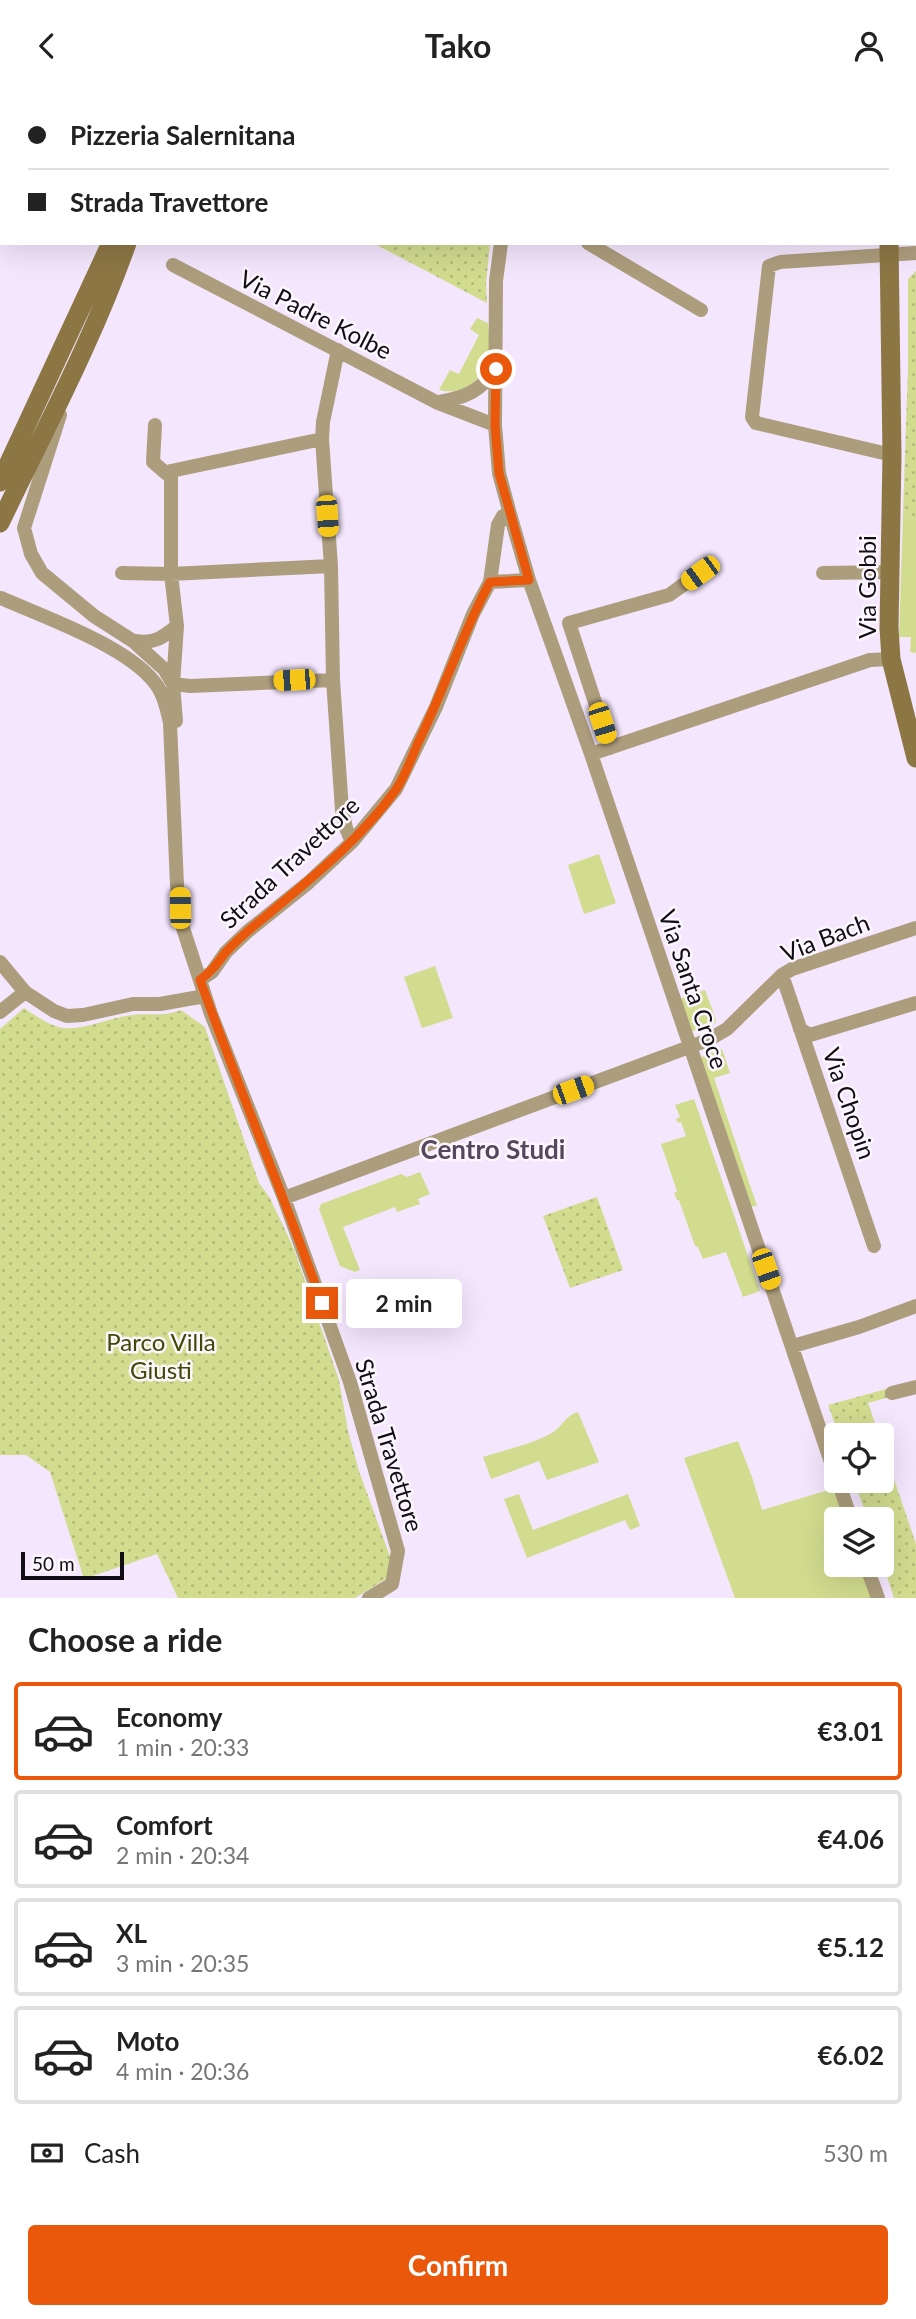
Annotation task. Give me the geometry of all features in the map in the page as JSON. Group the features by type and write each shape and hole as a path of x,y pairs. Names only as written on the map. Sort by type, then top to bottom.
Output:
{"main road":[{"path":"0,482 110,245"},
{"path":"0,523 64,394 126,245"},
{"name":"Via Gobbi","path":"889,249 891,659"},
{"path":"891,659 916,758"}],"street":[{"name":"Via Santa Croce","path":"501,245 496,281 495,425 499,473 510,514 529,580 591,754 824,1440"},
{"path":"591,245 701,310"},
{"path":"891,455 763,425 756,423 752,417 769,266 780,262 889,249 916,253"},
{"name":"Via Padre Kolbe","path":"173,265 438,403 495,425"},
{"path":"338,350 322,439 331,566 333,680 342,810 352,842"},
{"path":"438,403 460,399 477,391 496,369"},
{"path":"64,394 58,422 24,528 31,554 42,573 94,616 153,657 173,684"},
{"path":"155,425 153,462 167,474 322,439"},
{"path":"171,471 171,573 177,626 173,684 181,922"},
{"name":"Strada Travettore","path":"200,980 212,972 226,952 247,932 308,883 352,842 396,789 436,707 473,614 490,582 498,525 503,516 510,514"},
{"path":"122,573 331,566"},
{"path":"823,573 891,572"},
{"path":"610,748 569,623 669,595 700,573"},
{"path":"490,582 529,580"},
{"path":"1,598 104,645 137,664 157,684 170,723 181,922"},
{"path":"133,641 155,642 177,626"},
{"name":"Via Gobbi","path":"591,754 870,660 891,659"},
{"path":"173,684 333,680"},
{"name":"Strada Travettore","path":"181,922 205,996 285,1198 349,1382 398,1551 392,1584 369,1598"},
{"name":"Via Bach","path":"285,1198 708,1040 727,1029 782,975 800,966 916,928"},
{"path":"0,962 25,992 54,1011 68,1016 133,1004 160,1004 205,996"},
{"name":"Via Chopin","path":"782,975 874,1246"},
{"path":"0,1012 25,992"},
{"path":"800,1029 810,1035 916,1003"},
{"path":"793,1346 859,1327 916,1305"},
{"path":"892,1393 916,1387"},
{"path":"870,1577 878,1598"}],"green space":[{"path":"377,245 490,245 487,303"},
{"path":"916,271 916,520 903,514 908,279"},
{"path":"477,318 488,323 487,365 471,384 452,391 439,390 450,370 459,374 479,335 470,329"},
{"path":"903,514 916,520 916,653 910,652 911,637 899,637"},
{"path":"599,854 616,903 584,914 568,865"},
{"path":"435,966 453,1018 422,1028 404,977"},
{"path":"705,990 716,1019 715,1023 694,1031 691,1030 679,999"},
{"name":"Parco Villa Giusti","path":"24,1008 48,1023 63,1028 81,1027 124,1016 164,1014 181,1010 205,1027 259,1183 270,1198 294,1249 339,1380 348,1431 359,1471 392,1562 387,1578 355,1598 178,1598 157,1554 84,1579 50,1472 26,1455 0,1455 0,1029"},
{"path":"722,1049 730,1073 714,1078 757,1206 746,1207 699,1058"},
{"path":"694,1099 760,1291 743,1297 726,1252 703,1259 695,1246 674,1193 677,1191 661,1144 686,1136 681,1122 678,1123 676,1119 680,1117 675,1105"},
{"path":"420,1172 430,1194 418,1199 420,1204 397,1212 395,1207 343,1227 360,1270 355,1272 340,1266 319,1209 321,1204 401,1174 407,1177"},
{"path":"597,1197 623,1270 570,1288 543,1216"},
{"path":"890,1388 893,1396 868,1403 875,1423 835,1423 828,1405"},
{"path":"578,1412 599,1462 547,1480 539,1461 491,1479 483,1457 544,1437"},
{"path":"738,1441 762,1510 824,1491 837,1493 841,1507 824,1507 824,1577 865,1577 872,1598 735,1598 684,1458"},
{"path":"894,1479 916,1544 916,1598 894,1598 887,1577 894,1577 894,1507 864,1507 858,1493 894,1493"},
{"path":"519,1494 533,1530 628,1494 640,1526 630,1530 625,1520 527,1558 504,1499"}],"district":[{"name":"Centro Studi","path":"493,1149"}],"route":[{"path":"322,1303 285,1198 245,1102 200,980 212,972 226,952 247,932 308,883 369,823 396,789 436,707 473,614 490,582 529,580 499,473 495,425 496,369"}]}
